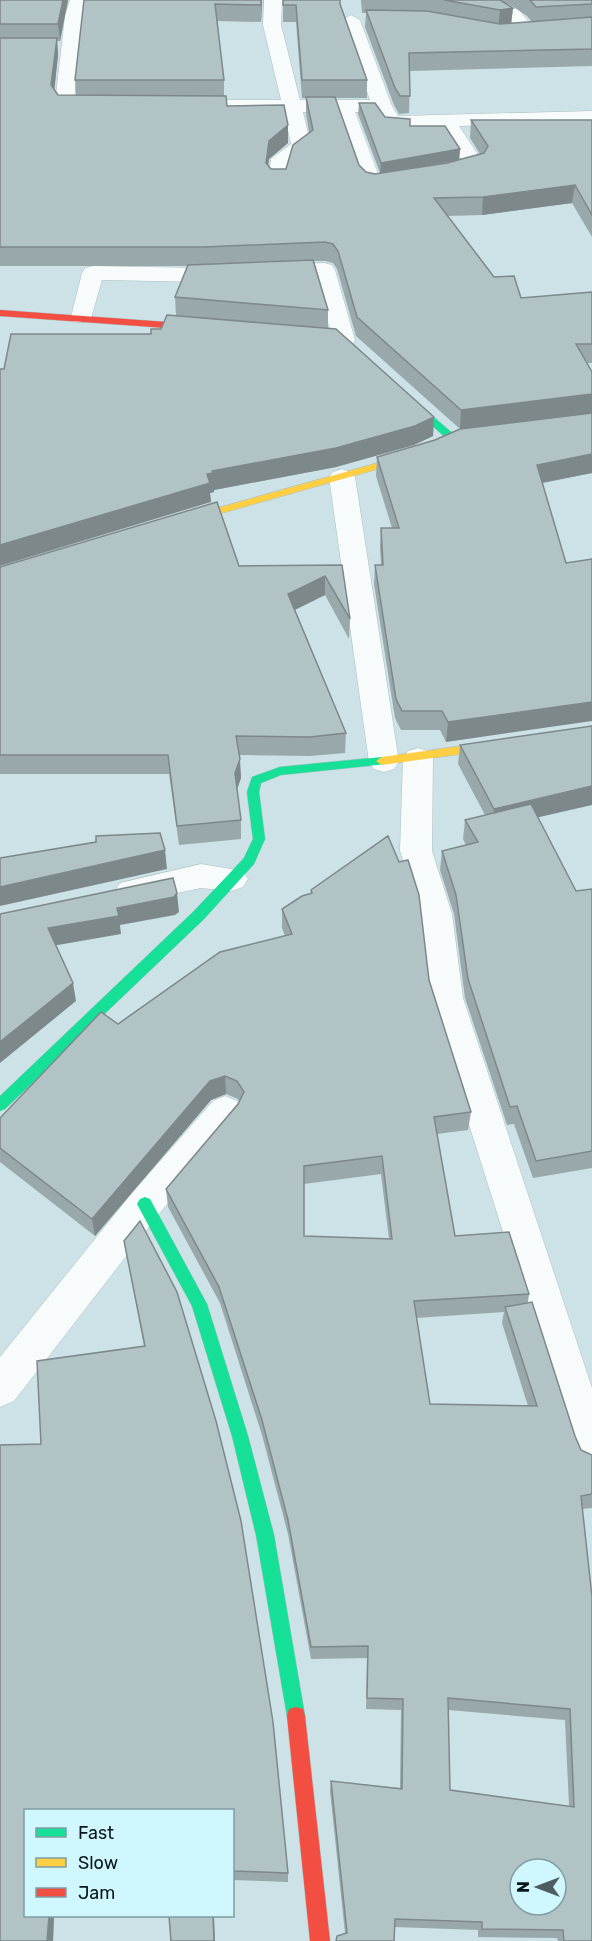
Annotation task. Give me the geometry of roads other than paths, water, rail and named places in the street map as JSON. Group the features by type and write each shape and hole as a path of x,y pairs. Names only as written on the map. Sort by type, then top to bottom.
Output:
{"street":[{"path":"79,0 74,16 64,103 73,107 120,106"},
{"path":"273,0 272,25 301,146 281,159 278,181"},
{"path":"350,0 351,20 382,106 392,122 592,117"},
{"path":"463,0 511,11 528,33"},
{"path":"351,20 373,20"},
{"path":"508,34 549,31"},
{"path":"47,48 71,48"},
{"path":"343,105 371,182 375,184 445,173 475,165 445,120"},
{"path":"166,106 382,106"},
{"path":"82,317 93,273 205,274 324,270 343,343"},
{"path":"0,313 82,317 225,330"},
{"path":"157,528 342,477 449,442 394,386"},
{"path":"342,477 384,762"},
{"path":"0,1105 199,915 249,861 259,839 253,792 256,780 280,771 418,758 592,732"},
{"path":"418,758 416,850 436,914 446,998 520,1234 592,1450"},
{"path":"107,896 201,876 232,879"},
{"path":"0,1388 145,1204 225,1111"},
{"path":"145,1204 199,1304 240,1436 265,1535 299,1733 320,1941"}]}
